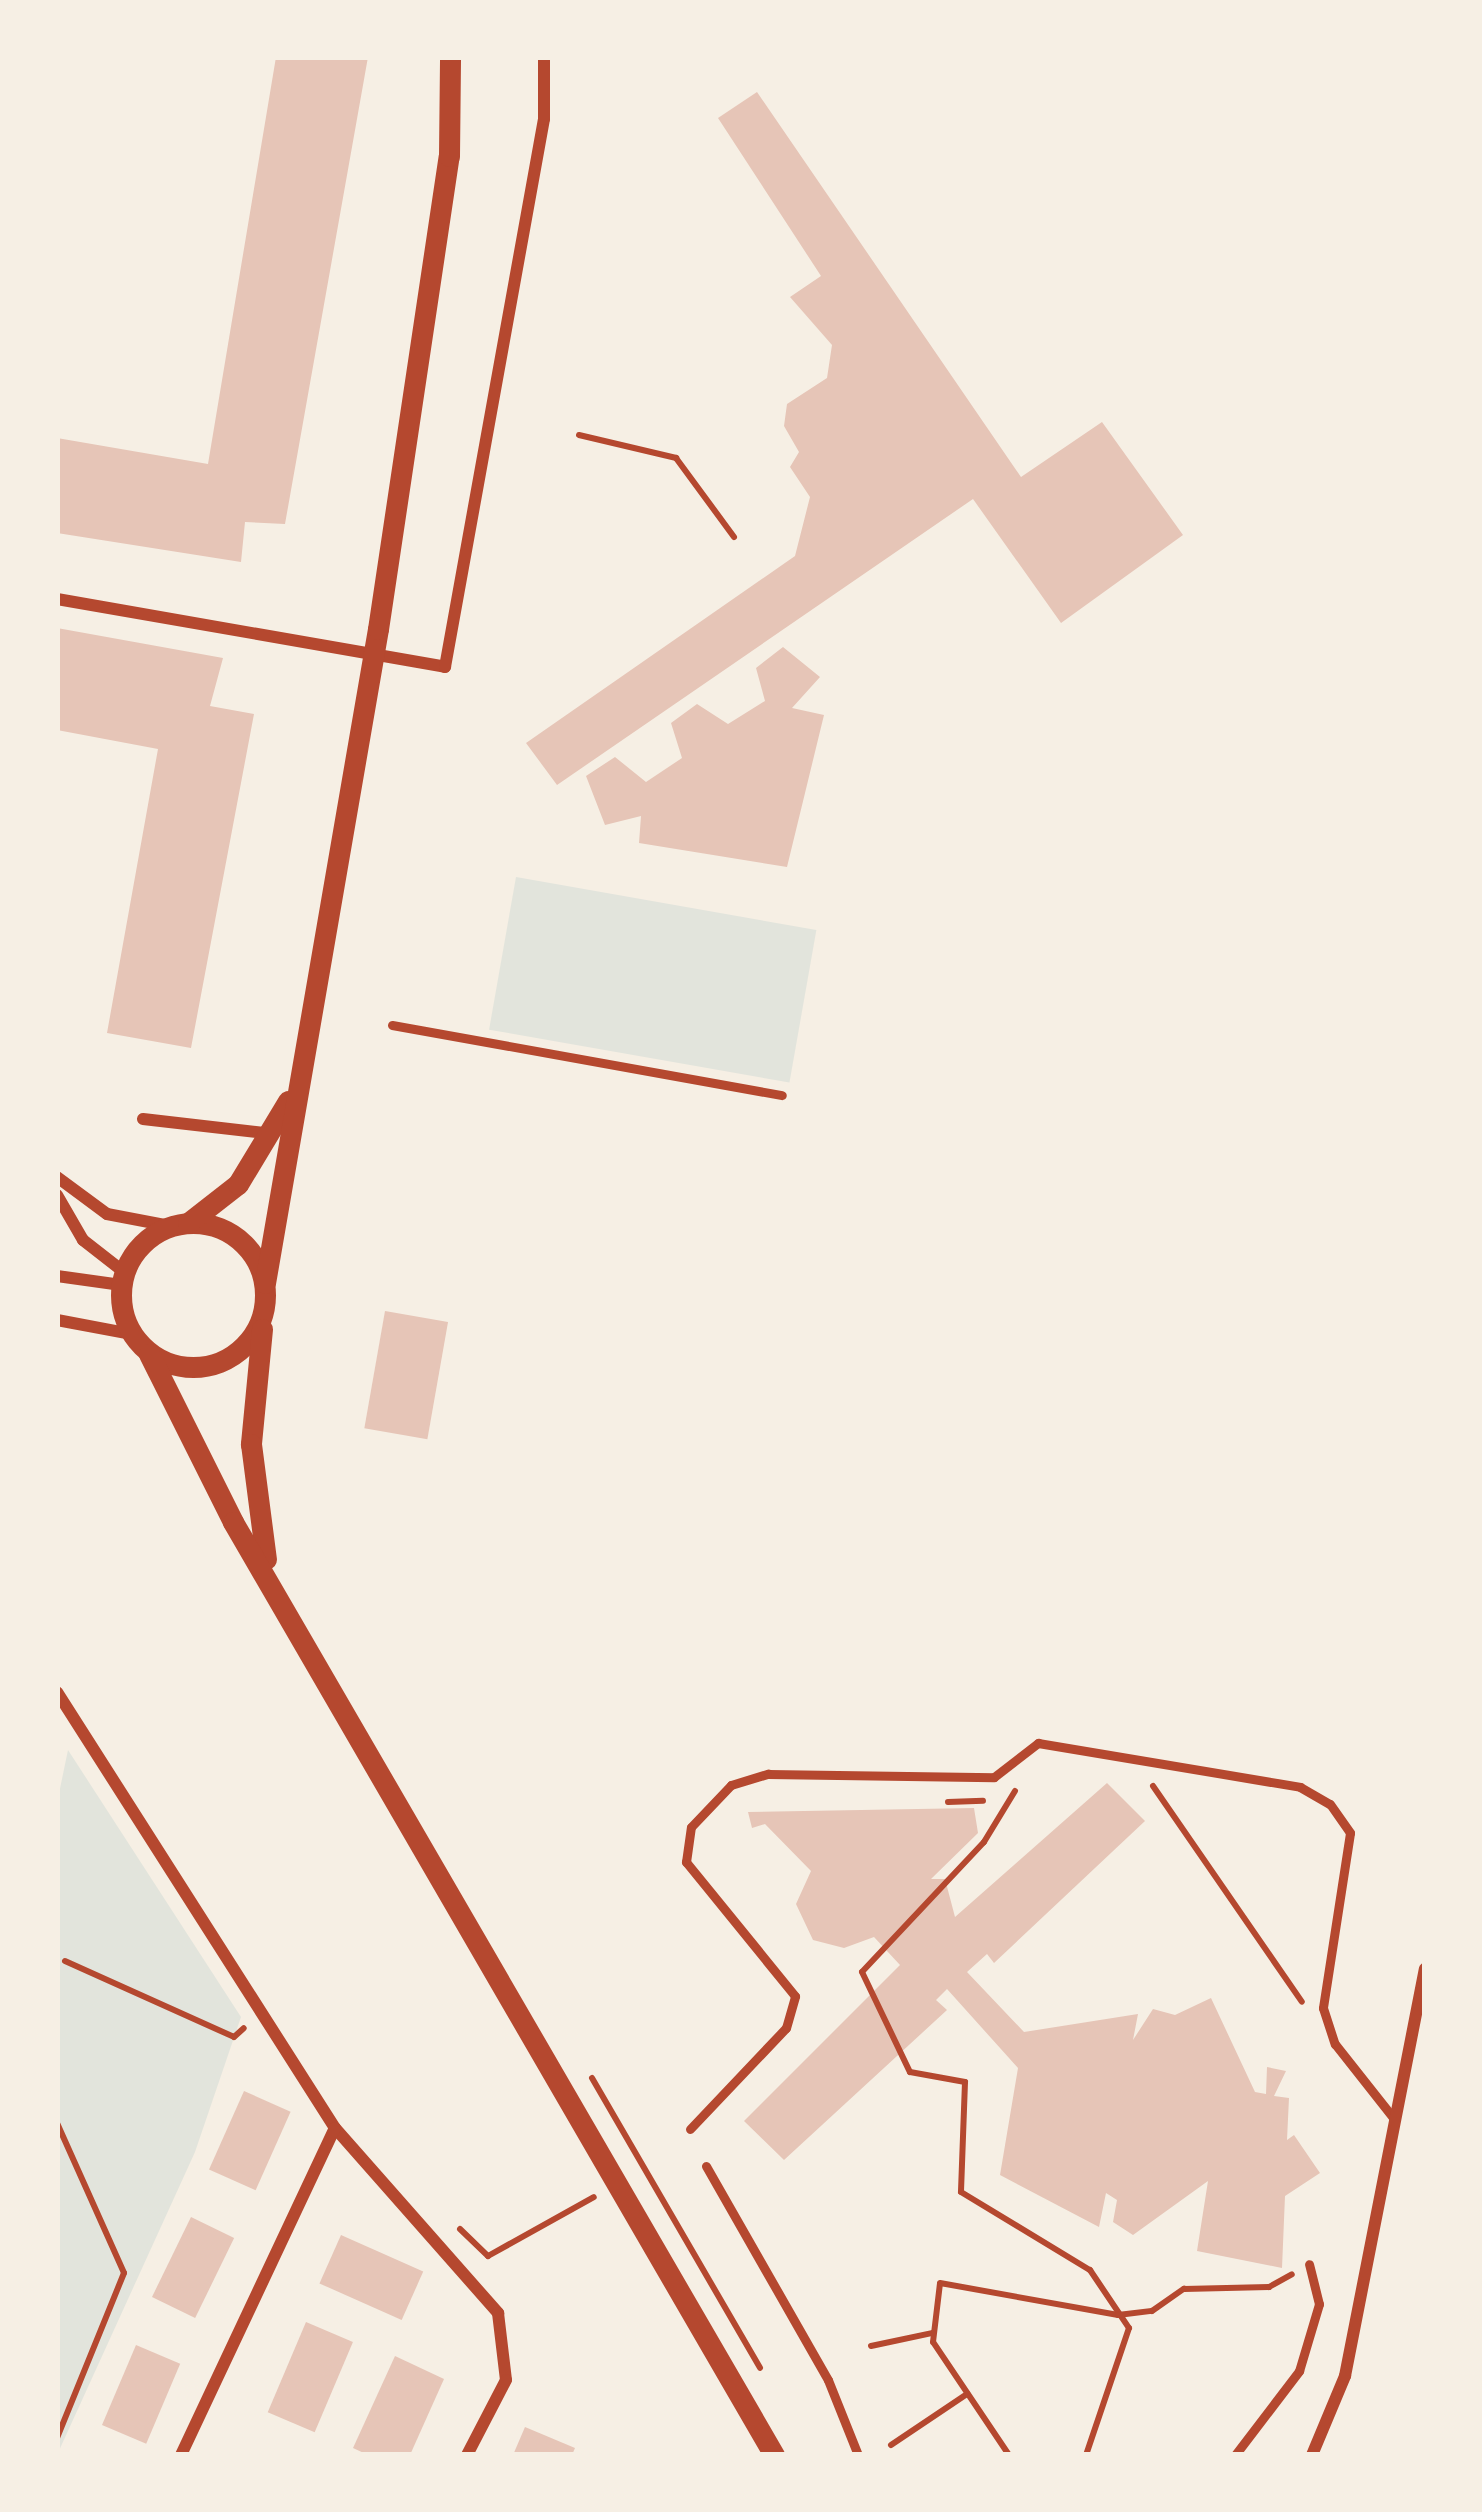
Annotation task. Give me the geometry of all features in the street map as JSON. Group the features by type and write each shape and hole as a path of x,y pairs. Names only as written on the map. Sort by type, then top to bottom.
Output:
{"street":[{"path":"272,1583 251,1444 265,1283 374,655 449,156 451,57"},
{"path":"57,599 445,667 544,118 544,57"},
{"path":"57,1276 122,1279 179,1224 238,1184 274,1134 298,1078"},
{"path":"143,1119 274,1134"},
{"path":"57,1177 107,1214 229,1232 265,1283"},
{"path":"57,1195 83,1240 122,1279 130,1334 149,1354 272,1583 775,2455"},
{"path":"149,1354 204,1368 253,1337 264,1311"},
{"path":"57,1320 130,1334"},
{"path":"57,1692 334,2128 498,2313 506,2380 466,2455"},
{"path":"1312,2455 1345,2376 1425,1969"},
{"path":"182,2455 334,2128"}],"lane":[{"path":"392,1024 782,1095"},
{"path":"690,2128 786,2029 795,1996 686,1862 691,1827 731,1784 768,1774 994,1777 1038,1744 1300,1787 1350,1833 1323,2008 1332,2036 1395,2120"},
{"path":"706,2166 828,2380 858,2455"},
{"path":"1235,2455 1299,2371 1319,2304 1309,2264"}],"path":[{"path":"578,435 676,458 734,538"},
{"path":"1133,1776 1150,1780 1332,2036"},
{"path":"1017,1789 984,1842 862,1972 864,1985 910,2072 965,2081 961,2192 1090,2270 1130,2329 1086,2455"},
{"path":"57,2027 61,1959 234,2036 261,2015"},
{"path":"57,2123 124,2273 57,2438"},
{"path":"494,2253 574,2209"},
{"path":"1009,2455 934,2333 940,2283 1118,2315 1152,2311 1184,2289 1269,2287 1309,2264"},
{"path":"871,2346 934,2333"},
{"path":"891,2445 968,2394"}],"shaded area":[{"path":"516,877 816,930 789,1083 489,1030"},
{"path":"68,1750 241,2017 195,2152 57,2455 57,1803"}],"building":[{"path":"276,57 368,57 285,524 245,522 241,562 57,533 57,438 208,464"},
{"path":"757,92 1021,477 1102,422 1183,535 1061,623 973,499 557,785 526,743 795,556 810,497 790,467 799,452 784,426 787,404 827,378 832,345 790,297 821,276 718,118"},
{"path":"57,628 223,658 210,706 254,714 191,1048 107,1033 158,749 57,730"},
{"path":"783,647 820,677 792,708 824,715 787,867 639,843 641,816 605,825 586,776 615,757 646,782 682,758 671,723 697,704 728,724 765,701 756,668"},
{"path":"385,1311 448,1322 427,1439 364,1428"},
{"path":"1107,1783 1145,1821 994,1963 987,1954 967,1972 1024,2032 1138,2014 1133,2040 1153,2009 1175,2015 1211,1998 1255,2092 1266,2094 1267,2067 1286,2071 1274,2096 1289,2098 1287,2140 1294,2135 1320,2173 1285,2196 1282,2268 1197,2251 1208,2181 1133,2235 1113,2222 1117,2200 1106,2193 1099,2227 1000,2175 1018,2068 947,1989 936,2000 947,2010 784,2160 744,2121 900,1965 874,1937 844,1948 813,1940 796,1904 811,1871 765,1824 752,1828 748,1812 974,1808 978,1833 931,1879 945,1879 955,1917"},
{"path":"244,2091 291,2112 256,2190 209,2170"},
{"path":"191,2217 234,2238 195,2318 152,2297"},
{"path":"341,2235 423,2272 402,2320 319,2283"},
{"path":"306,2322 353,2342 315,2432 268,2412"},
{"path":"136,2345 180,2364 146,2444 102,2425"},
{"path":"395,2356 444,2379 410,2455 368,2455 353,2448"},
{"path":"525,2427 575,2448 572,2455 513,2455"}]}
